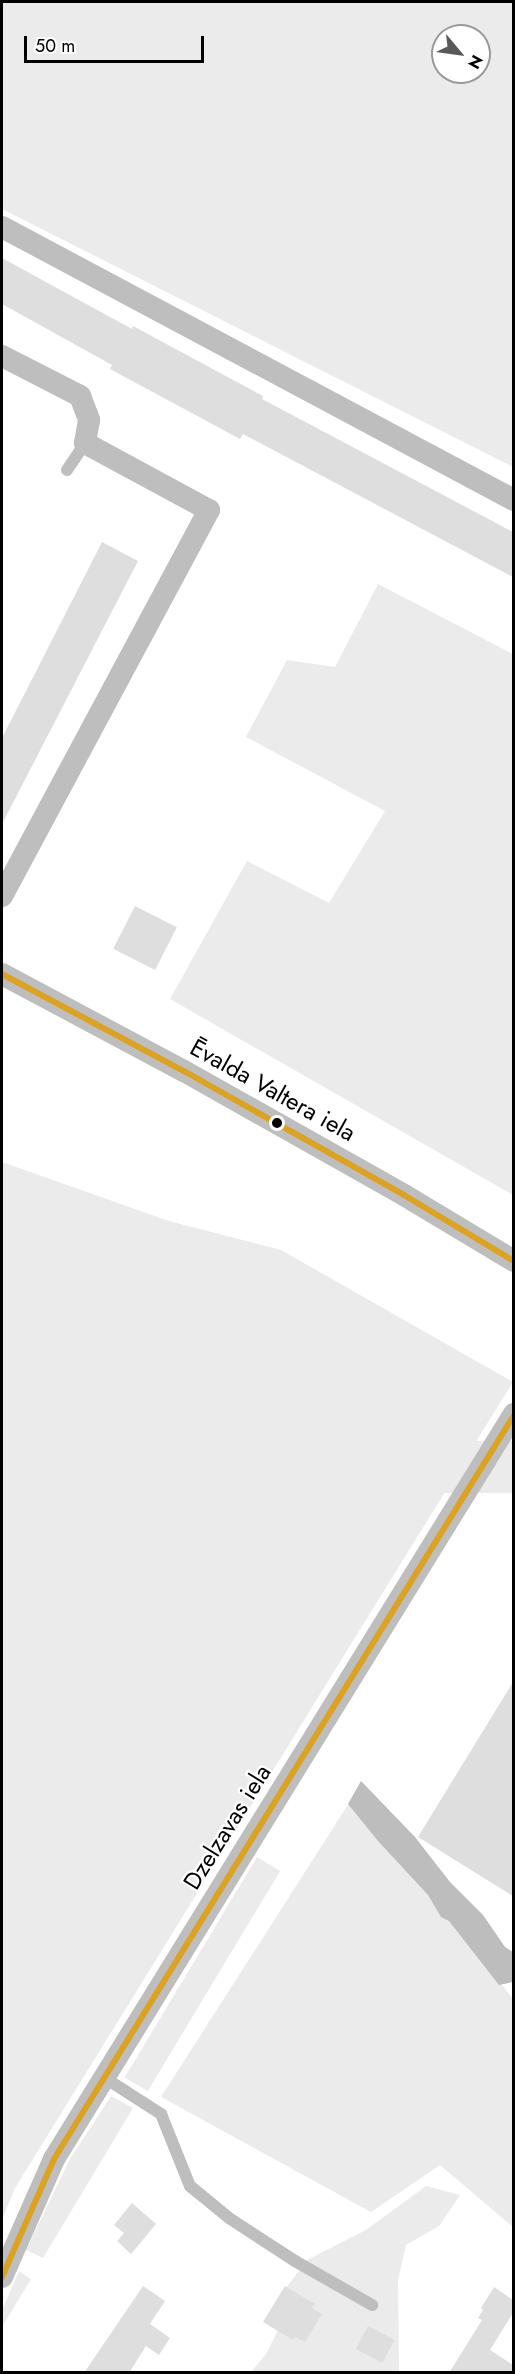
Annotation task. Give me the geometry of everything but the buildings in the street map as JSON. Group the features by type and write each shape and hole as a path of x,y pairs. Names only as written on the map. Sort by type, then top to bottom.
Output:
{"street":[{"path":"2,227 513,500"},
{"path":"2,356 80,396 89,420 86,443 209,510 2,896"},
{"name":"Ēvalda Valtera iela","path":"2,974 184,1071 404,1195 513,1261"},
{"name":"Dzelzavas iela","path":"2,2277 54,2160 513,1414"}],"lane":[{"path":"67,470 86,443"},
{"path":"105,2078 160,2114 190,2186 229,2218 295,2262 372,2306"}],"shaded area":[{"path":"2,2 513,2 513,467 2,209"},
{"path":"378,584 513,654 513,1195 170,999 247,861 329,903 385,811 246,737 287,660 335,667"},
{"path":"2,1162 169,1221 281,1250 513,1382 15,2188 2,2220"},
{"path":"44,1441 513,1441 513,1493 44,1493"},
{"path":"361,1781 415,1837 450,1882 483,1915 505,1947 513,1952 513,1982 499,1985 449,1921 441,1917 428,1895 378,1841 348,1804"},
{"path":"351,1800 513,1999 513,2227 440,2165 371,2212 161,2097"},
{"path":"257,1857 280,1871 148,2091 125,2077"},
{"path":"111,2096 133,2108 43,2258 26,2250 70,2159"},
{"path":"426,2186 460,2195 439,2226 406,2245 398,2280 399,2372 251,2372 266,2354 281,2324 286,2288 307,2260 366,2230"},
{"path":"19,2271 31,2279 2,2327 2,2310"}],"transit line":[{"path":"2,974 184,1071 404,1195 514,1261"},
{"path":"2,2277 54,2159 514,1415"}]}
